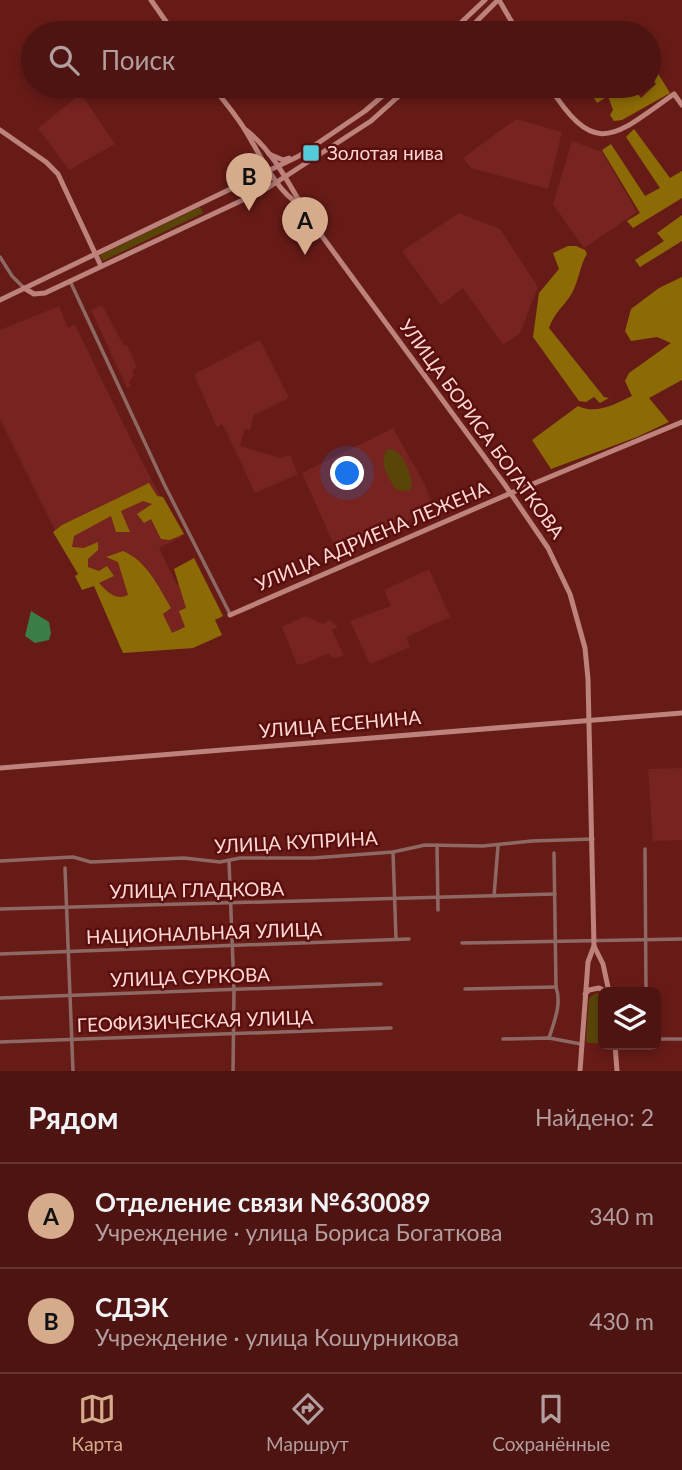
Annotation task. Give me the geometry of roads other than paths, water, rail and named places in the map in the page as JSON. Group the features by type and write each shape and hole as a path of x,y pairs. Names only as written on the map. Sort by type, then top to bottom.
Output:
{"main road":[{"path":"151,0 166,21"},
{"path":"463,21 485,0"},
{"path":"477,21 499,0 511,21"},
{"path":"557,98 580,125 602,135 618,131 674,94 682,105"},
{"name":"УЛИЦА БОРИСА БОГАТКОВА","path":"221,98 246,130 278,181 292,200 300,205 511,493 548,548 570,594 585,648 591,720 594,944 588,962 580,1071"},
{"path":"0,300 302,153 380,98"},
{"path":"24,288 39,294 70,281 278,181 372,121 397,98"},
{"path":"0,130 46,162 58,174 101,266"},
{"name":"УЛИЦА БОРИСА БОГАТКОВА","path":"246,130 258,139 298,195 300,205"},
{"path":"268,153 283,160 302,153"},
{"path":"201,204 207,217"},
{"name":"УЛИЦА АДРИЕНА ЛЕЖЕНА","path":"230,615 682,422"},
{"name":"УЛИЦА ЕСЕНИНА","path":"0,768 682,713"},
{"name":"УЛИЦА БОРИСА БОГАТКОВА","path":"594,944 603,964 607,987"},
{"name":"УЛИЦА БОРИСА БОГАТКОВА","path":"585,994 598,988"},
{"path":"615,1050 617,1071"}],"street":[{"path":"0,257 12,276 24,288"},
{"path":"70,281 164,484 230,615"},
{"name":"УЛИЦА КУПРИНА","path":"0,861 73,857 91,862 184,858 229,861 233,858 313,858 393,852 437,845 499,845 593,839"},
{"path":"437,845 438,910"},
{"path":"494,896 499,845"},
{"path":"645,849 646,987"},
{"path":"393,852 396,939"},
{"path":"549,1038 559,995 556,987 554,853"},
{"path":"229,861 235,1033 233,1071"},
{"path":"65,868 73,1071"},
{"name":"УЛИЦА ГЛАДКОВА","path":"0,909 555,894"},
{"name":"НАЦИОНАЛЬНАЯ УЛИЦА","path":"0,954 409,939"},
{"path":"462,943 556,941 594,944 682,939"},
{"name":"УЛИЦА СУРКОВА","path":"0,998 381,984"},
{"path":"465,989 556,987"},
{"name":"ГЕОФИЗИЧЕСКАЯ УЛИЦА","path":"0,1042 391,1028"},
{"path":"503,1039 549,1038 581,1044"},
{"path":"661,1039 682,1039"}],"place":[{"name":"Золотая нива","path":"311,153"},
{"name":"СДЭК","path":"249,211"},
{"name":"Отделение связи №630089","path":"305,255"}]}
